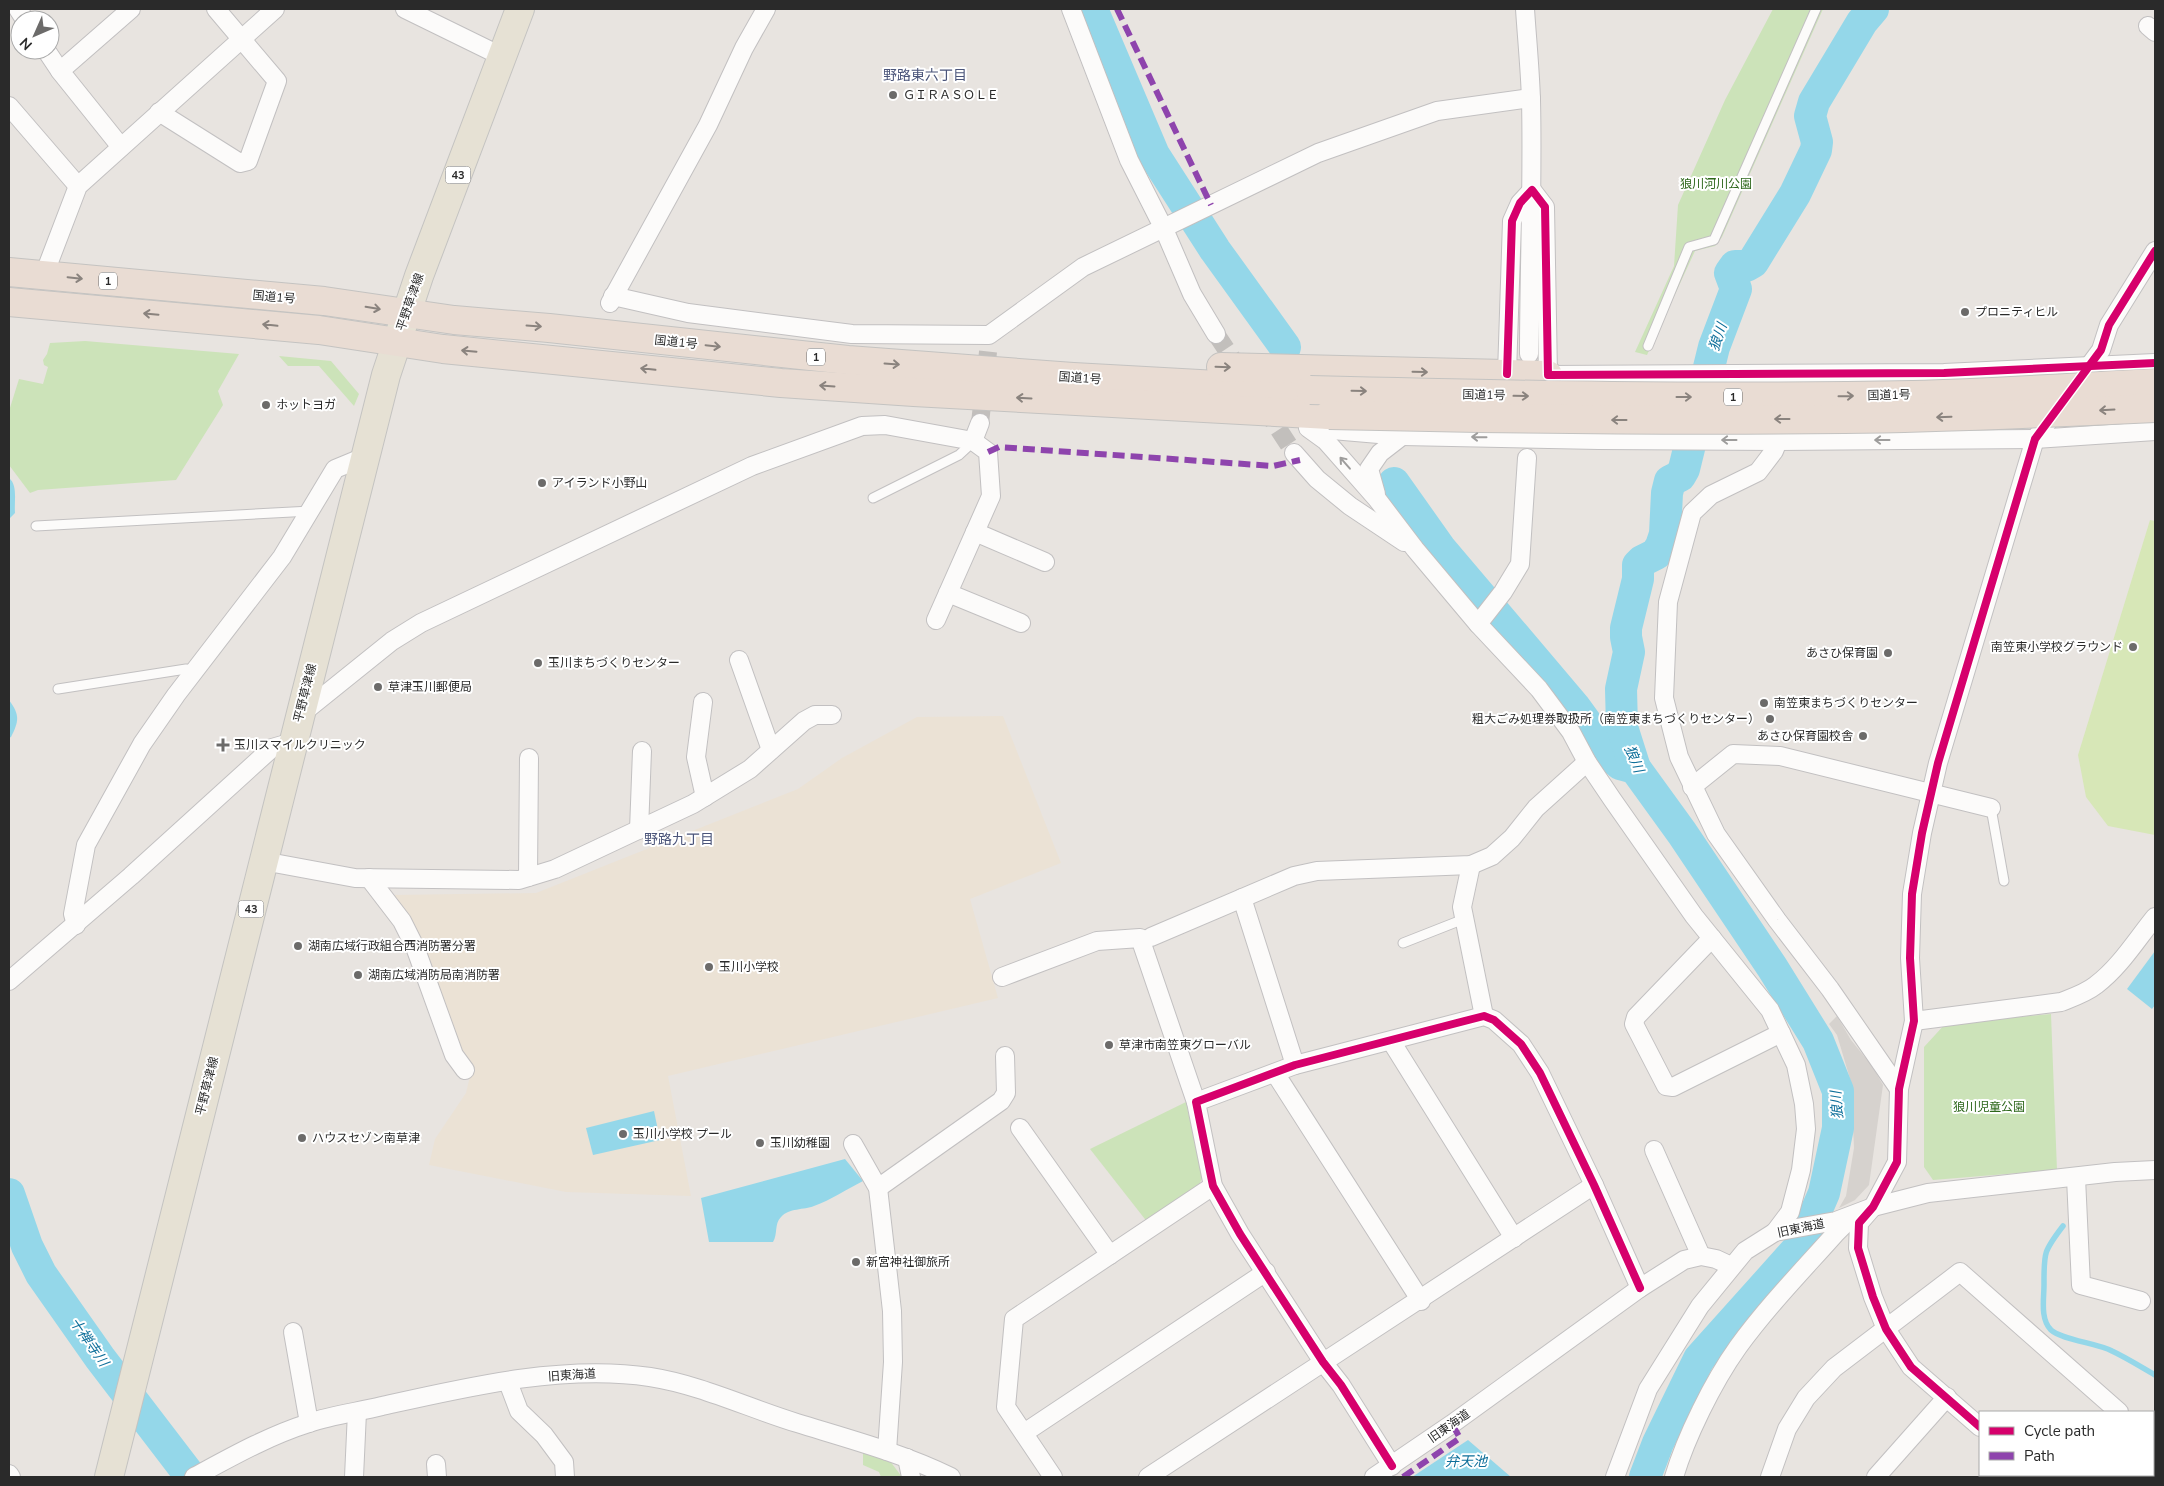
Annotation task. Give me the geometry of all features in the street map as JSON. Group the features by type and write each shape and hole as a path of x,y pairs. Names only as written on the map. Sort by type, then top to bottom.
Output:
{"highway":[{"name":"国道1号","path":"9,272 324,301 454,320 549,328 850,347 1073,389 1318,422 1844,419 2155,408"},
{"name":"国道1号","path":"9,302 319,330 443,349 781,383 1073,389 1310,390 1596,397 1915,395 2155,383"},
{"path":"1073,389 1084,368 1184,366 1548,374"}],"main road":[{"name":"平野草津線","path":"109,1477 386,375 406,313 520,9"}],"street":[{"path":"60,71 131,9"},
{"path":"159,112 240,163 248,161 277,81 216,9"},
{"path":"44,274 78,186 275,9"},
{"path":"405,9 503,57"},
{"path":"766,9 744,48 708,125 612,300 688,313 850,347 989,339 1083,266 1164,229 1318,153 1437,111 1531,98"},
{"path":"1071,9 1129,160 1164,229 1192,294 1216,334"},
{"path":"1525,9 1531,98 1532,190 1529,354"},
{"path":"53,60 122,147"},
{"path":"9,106 78,186"},
{"path":"1507,374 1512,221 1520,203 1532,190"},
{"path":"1532,190 1545,206 1548,374 1803,375 1944,373 2155,363"},
{"path":"1979,1426 1912,1367 1886,1329 1873,1297 1858,1248 1858,1223 1873,1207 1897,1162 1899,1089 1914,1021 1910,958 1912,894 1922,833 1938,763 2035,439 2091,365 2100,350 2109,325 2155,251"},
{"path":"1803,375 1812,440"},
{"path":"1318,422 1402,436 1599,440 2035,439 2155,430"},
{"path":"1318,422 1326,441 1377,499 1415,549 1478,624 1539,689 1571,732 1587,762 1712,938 1770,1010 1796,1065 1804,1104 1806,1129 1802,1170 1790,1212 1775,1232"},
{"path":"973,442 980,423"},
{"path":"300,715 392,641 421,623 752,466 862,426 885,425 973,442 988,452 991,496 936,620"},
{"path":"1377,499 1369,469 1380,453 1402,436"},
{"path":"1778,441 1774,451 1758,472 1711,495 1692,513 1668,602 1664,698 1680,757 1692,787 1716,834 1777,920 1830,989 1899,1089"},
{"path":"1294,453 1317,479 1350,506 1415,549"},
{"path":"76,925 73,914 86,845 142,744 196,670 267,579 311,511 335,469 364,457"},
{"path":"1478,624 1520,564 1527,458"},
{"path":"975,532 1045,562"},
{"path":"948,593 1022,623"},
{"path":"740,660 771,750"},
{"path":"703,702 696,758 705,797"},
{"path":"263,861 355,878 519,880 555,869 693,804 750,768 804,721 815,715 832,715"},
{"path":"9,981 76,925 272,748 293,742"},
{"path":"639,830 642,751"},
{"path":"1692,787 1734,754 1780,756 1991,808"},
{"path":"528,877 529,758"},
{"path":"1151,937 1294,876 1317,871 1471,865 1492,856 1512,838 1536,808 1587,762"},
{"path":"1471,865 1462,907 1484,1016"},
{"path":"369,878 402,921 415,947 454,1055 465,1070"},
{"path":"1242,898 1295,1064"},
{"path":"1914,1021 2062,1002 2084,993 2098,984 2116,965 2155,916"},
{"path":"1002,977 1097,941 1140,938 1196,1102 1213,1186 1240,1234 1323,1362 1341,1385 1392,1466"},
{"path":"1712,938 1636,1017 1634,1024 1666,1086 1673,1087 1781,1033"},
{"path":"1196,1102 1295,1064 1391,1041 1418,1031 1484,1016 1494,1020 1521,1044 1540,1073 1594,1185 1640,1288"},
{"path":"1391,1041 1514,1238"},
{"path":"878,1188 1001,1101 1006,1093 1005,1056"},
{"path":"1275,1073 1420,1301"},
{"path":"1020,1128 1110,1255"},
{"path":"853,1144 878,1188 892,1311 893,1362 887,1450"},
{"path":"1654,1150 1701,1256 1716,1259 1731,1266"},
{"name":"旧東海道","path":"1614,1477 1648,1389 1700,1306 1731,1266 1745,1252 1775,1232 1854,1216 1873,1207 1928,1193 2076,1178 2115,1172 2155,1170"},
{"path":"2076,1178 2081,1285 2141,1301"},
{"path":"1148,1477 1420,1301 1594,1185"},
{"path":"1053,1477 1006,1407 1014,1320 1213,1186"},
{"path":"1674,1477 1693,1430 1714,1387 1738,1348 1834,1234 1854,1216"},
{"name":"旧東海道","path":"1374,1477 1452,1424 1640,1288 1684,1260 1701,1256"},
{"path":"1024,1433 1266,1272"},
{"path":"1770,1477 1787,1429 1806,1398 1834,1368 1960,1272 2118,1411"},
{"path":"293,1332 309,1423"},
{"name":"旧東海道","path":"198,1476 246,1448 309,1423 425,1396 508,1382 569,1374 606,1373 663,1379 708,1392 755,1410 887,1450 951,1477"},
{"path":"508,1382 519,1411 544,1435 564,1462 565,1477"},
{"path":"1876,1477 1946,1398"},
{"path":"354,1477 357,1412"},
{"path":"907,1458 911,1477"}],"lane":[{"path":"1648,346 1689,248 1714,240 1816,9"},
{"path":"873,498 959,455 973,442"},
{"path":"36,526 311,511"},
{"path":"58,689 186,669 196,670"},
{"path":"1991,808 2004,881"},
{"path":"1403,943 1464,919"}],"shaded area":[{"name":"玉川小学校","path":"1003,716 1061,863 970,899 998,998 668,1076 691,1196 566,1192 429,1165 435,1139 466,1093 471,1072 459,1054 417,935 393,895 536,893 798,789 842,758 917,717"},
{"path":"1837,1016 1851,1040 1872,1066 1883,1085 1869,1185 1855,1200 1839,1208 1846,1196 1854,1148 1851,1082 1837,1035 1829,1024"}],"green space":[{"name":"狼川河川公園","path":"1773,9 1823,9 1722,237 1715,246 1695,251 1647,355 1635,352 1674,266 1678,205 1725,100"},
{"path":"85,341 239,354 218,391 223,405 176,480 38,490 30,493 9,465 9,411 19,379 43,384 48,367 44,365 43,360 50,343"},
{"path":"279,356 331,361 359,394 354,406 319,366 288,366"},
{"name":"南笠東小学校グラウンド","path":"2150,520 2155,521 2155,835 2108,826 2086,797 2078,755"},
{"name":"狼川児童公園","path":"2051,1014 2057,1170 1933,1180 1924,1167 1924,1047 1946,1023"},
{"path":"1186,1102 1202,1178 1199,1185 1148,1223 1090,1149"},
{"path":"863,1450 890,1461 902,1477 881,1477 879,1472 863,1465"}],"water":[{"path":"9,478 15,489 15,513 9,519"},
{"path":"9,700 17,714 17,722 9,738"},
{"path":"2155,951 2155,1005 2152,1009 2127,989"},
{"name":"玉川小学校 プール","path":"654,1111 660,1140 593,1155 586,1128"},
{"path":"845,1159 863,1181 820,1204 784,1214 779,1220 773,1242 709,1242 701,1198"},
{"name":"弁天池","path":"1468,1440 1511,1477 1412,1477"}],"waterway":[{"path":"1092,9 1154,155 1215,250 1285,347"},
{"name":"狼川","path":"1645,1477 1658,1443 1699,1359 1802,1244 1824,1193 1838,1128 1838,1091 1818,1041 1772,967 1682,833 1635,768 1622,727 1621,689 1629,652 1626,628 1638,579 1638,565 1656,554 1665,534 1667,493 1670,481 1680,476 1684,469 1714,347 1736,289 1730,273 1735,266 1746,266 1753,262 1795,194 1816,150 1817,142 1810,116 1814,102 1862,22 1873,9"},
{"path":"1394,483 1440,548 1574,706 1609,754 1620,764 1635,768"},
{"name":"十禅寺川","path":"9,1194 27,1246 41,1274 100,1358 191,1477"},
{"path":"2063,1226 2048,1248 2044,1266 2043,1309 2045,1320 2051,1330 2063,1336 2106,1348 2155,1375"}],"tunnel":[{"path":"1216,334 1242,373"},
{"path":"980,423 989,343"},
{"path":"1264,407 1294,453"}],"marked path":[{"path":"1117,9 1211,205"},
{"path":"988,452 999,447 1273,466 1300,460"},
{"path":"1403,1477 1460,1438 1452,1424"}],"cycle path":[{"path":"1507,374 1512,221 1520,203 1532,190 1545,207 1548,375 1944,373 2155,363"},
{"path":"1979,1426 1911,1367 1886,1329 1873,1297 1858,1248 1859,1223 1873,1207 1897,1162 1899,1089 1914,1021 1910,958 1912,894 1922,833 1938,763 2035,439 2101,350 2109,325 2155,251"},
{"path":"1392,1466 1341,1385 1323,1362 1240,1234 1213,1186 1196,1102 1295,1065 1484,1016 1494,1020 1521,1044 1540,1073 1594,1185 1640,1288"}],"place":[{"name":"ＧＩＲＡＳＯＬＥ","path":"893,95"},
{"name":"プロニティヒル","path":"1965,312"},
{"name":"ホットヨガ","path":"266,405"},
{"name":"アイランド小野山","path":"542,483"},
{"name":"南笠東小学校グラウンド","path":"2133,647"},
{"name":"あさひ保育園","path":"1888,653"},
{"name":"玉川まちづくりセンター","path":"538,663"},
{"name":"草津玉川郵便局","path":"378,687"},
{"name":"南笠東まちづくりセンター","path":"1764,703"},
{"name":"粗大ごみ処理券取扱所（南笠東まちづくりセンター）","path":"1770,719"},
{"name":"あさひ保育園校舎","path":"1863,736"},
{"name":"玉川スマイルクリニック","path":"223,745"},
{"name":"湖南広域行政組合西消防署分署","path":"298,946"},
{"name":"玉川小学校","path":"709,967"},
{"name":"湖南広域消防局南消防署","path":"358,975"},
{"name":"草津市南笠東グローバル","path":"1109,1045"},
{"name":"玉川小学校 プール","path":"623,1134"},
{"name":"ハウスセゾン南草津","path":"302,1138"},
{"name":"玉川幼稚園","path":"760,1143"},
{"name":"新宮神社御旅所","path":"856,1262"}],"district":[{"name":"野路東六丁目","path":"925,75"},
{"name":"野路九丁目","path":"679,839"}]}
